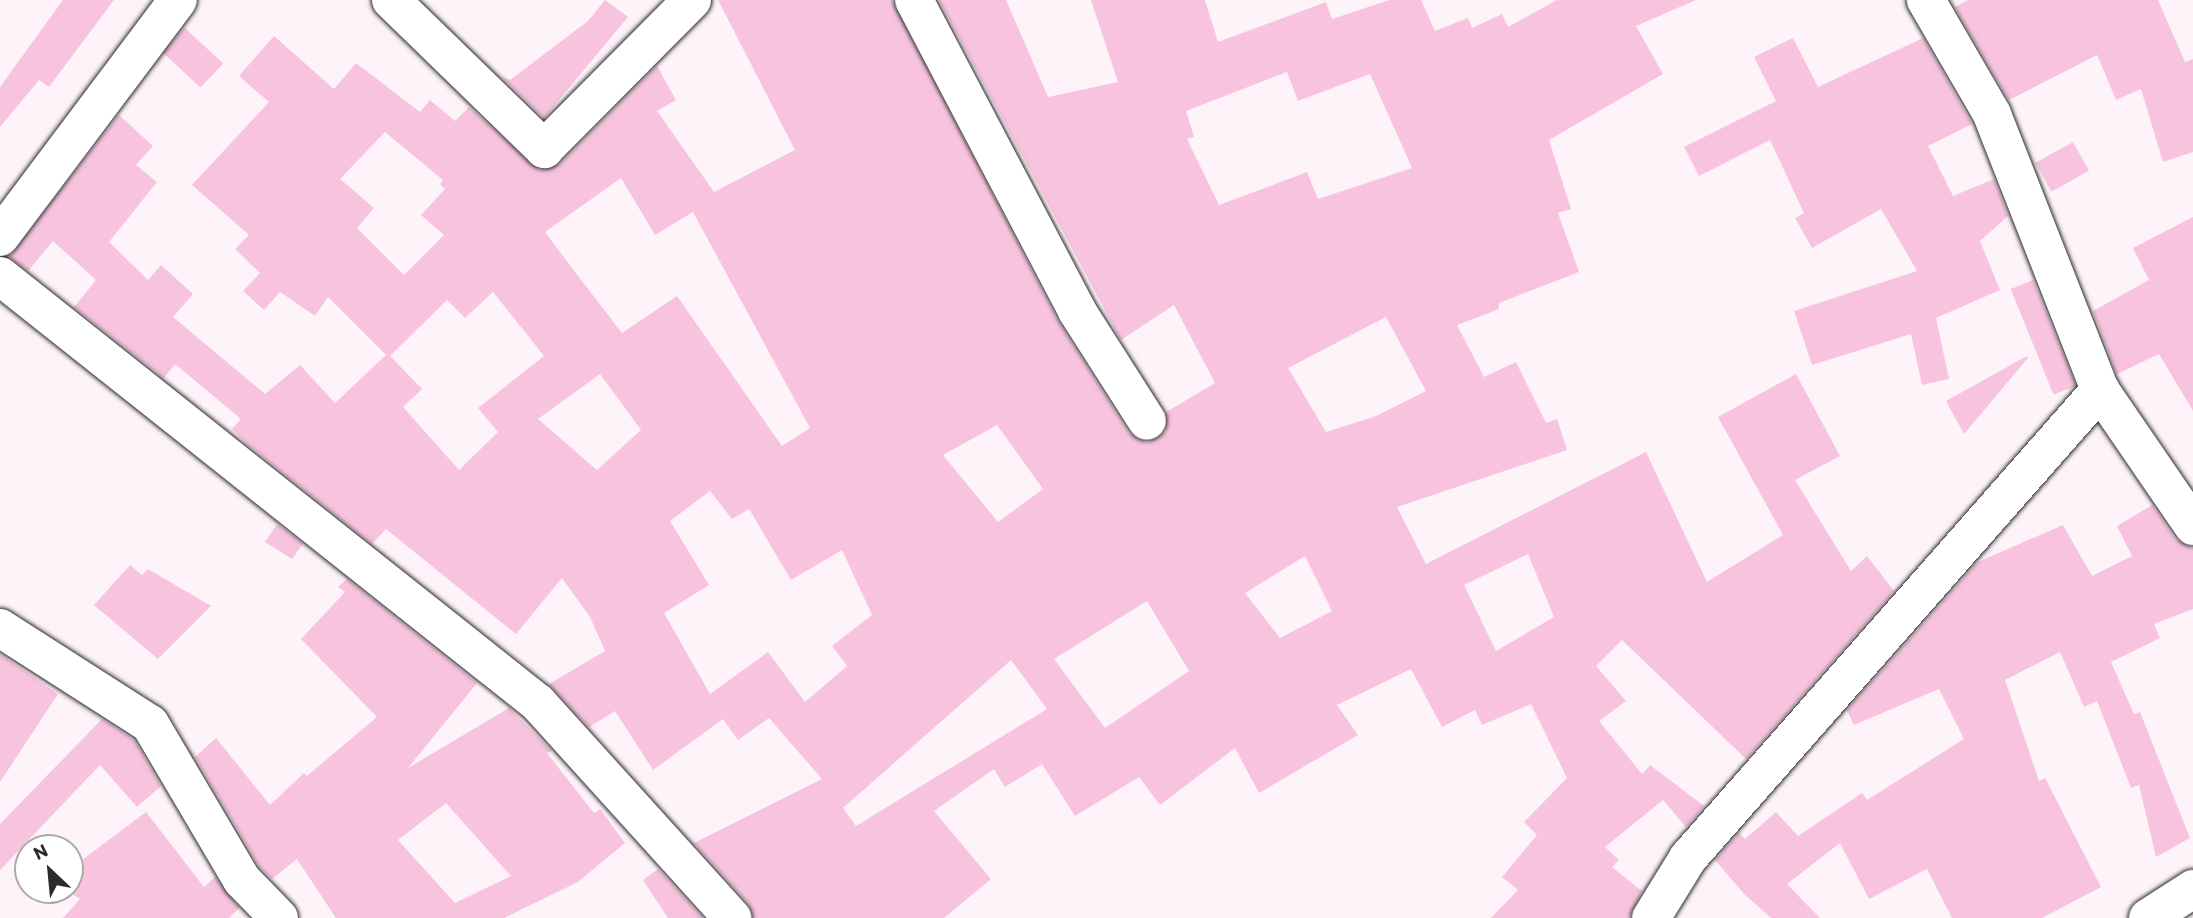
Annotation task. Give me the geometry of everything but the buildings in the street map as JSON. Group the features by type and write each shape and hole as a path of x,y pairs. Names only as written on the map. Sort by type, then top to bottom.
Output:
{"street":[{"path":"0,237 178,0"},
{"path":"391,0 544,149 692,0"},
{"path":"914,0 1077,311 1147,421"},
{"path":"1926,0 1992,114 2100,390 2193,526"},
{"path":"0,276 538,703 732,918"},
{"path":"1651,918 1688,858 2100,390"},
{"path":"0,628 150,724 242,880 279,918"},
{"path":"2148,918 2193,889"}]}
